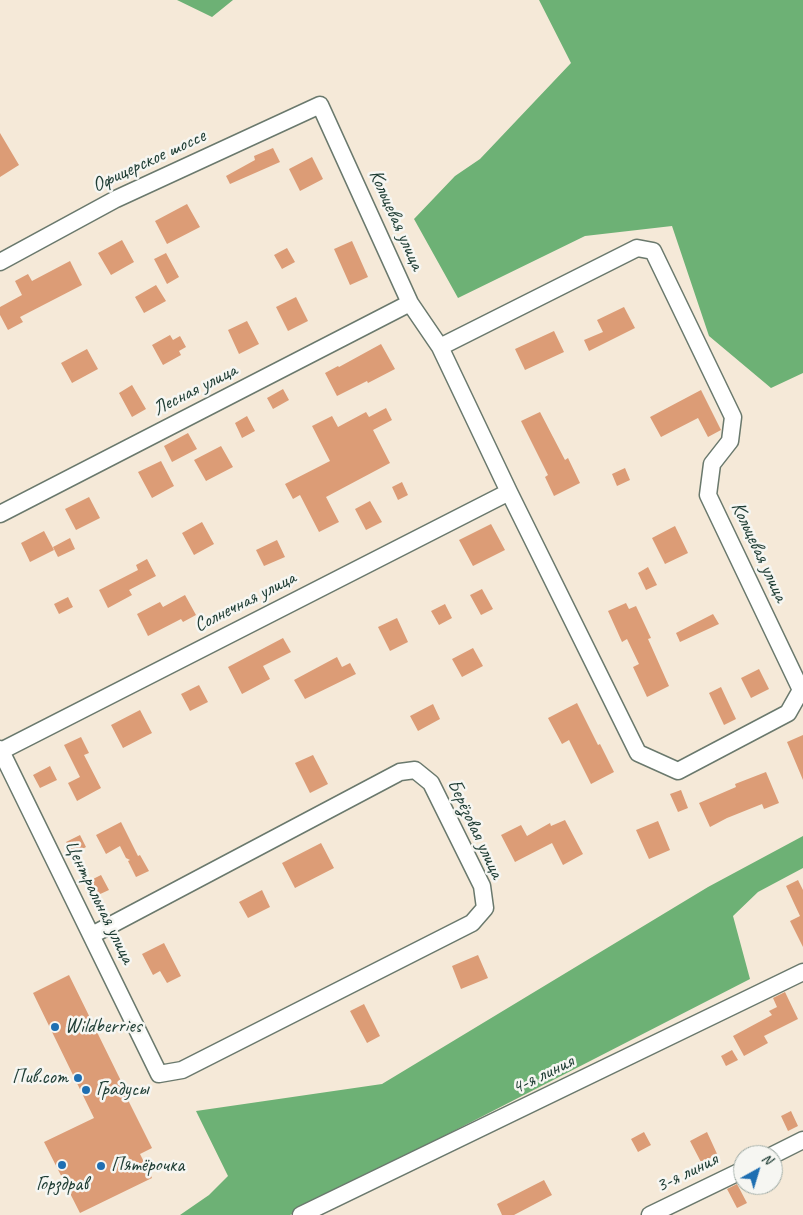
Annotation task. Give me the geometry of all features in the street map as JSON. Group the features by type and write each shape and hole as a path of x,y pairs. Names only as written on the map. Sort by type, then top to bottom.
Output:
{"street":[{"name":"Офицерское шоссе","path":"0,262 116,199 320,105"},
{"name":"Кольцевая улица","path":"320,105 410,303 440,348 638,753 678,771 788,712 801,690 708,494 712,464 730,441 733,417 653,251 637,248 440,348"},
{"name":"Лесная улица","path":"0,514 410,303"},
{"name":"Солнечная улица","path":"0,750 509,492"},
{"name":"Центральная улица","path":"0,750 159,1074"},
{"name":"Берёзовая улица","path":"92,935 400,772 415,770 431,783 482,886 485,908 472,923 182,1070 159,1074"},
{"name":"4-я линия","path":"301,1215 803,972"},
{"path":"783,1150 803,1140"},
{"name":"3-я линия","path":"650,1215 733,1175"}],"green space":[{"path":"177,0 233,0 212,17"},
{"path":"539,0 803,0 803,373 771,388 709,336 672,226 585,236 458,298 414,219 455,176 480,159 571,63"},
{"path":"803,836 803,868 758,892 733,916 750,979 290,1215 180,1215 209,1195 228,1176 196,1111 382,1084 708,887"}],"building":[{"path":"0,133 19,165 0,177"},
{"path":"273,148 280,162 230,184 226,176 255,160 254,156"},
{"path":"312,157 323,179 300,191 289,169"},
{"path":"187,204 200,227 167,244 155,221"},
{"path":"122,240 134,262 111,275 98,253"},
{"path":"352,241 368,277 350,285 334,249"},
{"path":"287,248 295,262 282,269 274,255"},
{"path":"166,253 179,277 167,284 154,259"},
{"path":"70,261 82,285 20,317 23,322 8,330 0,315 0,307 22,295 15,281 28,274 32,281"},
{"path":"156,285 166,301 144,313 135,297"},
{"path":"296,297 308,321 288,331 276,307"},
{"path":"624,307 635,328 589,351 584,340 603,332 597,320"},
{"path":"247,321 259,344 239,354 228,330"},
{"path":"554,331 564,352 525,370 515,349"},
{"path":"170,335 173,340 180,336 186,347 179,351 181,355 163,365 152,345"},
{"path":"381,344 395,369 337,396 325,373"},
{"path":"87,349 98,369 72,383 61,363"},
{"path":"132,385 146,409 132,417 119,393"},
{"path":"283,389 289,400 273,409 267,398"},
{"path":"701,390 721,430 708,437 698,418 661,437 650,417"},
{"path":"386,408 392,420 373,430 390,463 326,497 339,522 319,532 300,495 293,499 285,484 330,461 312,426 332,416 338,427 366,412 369,417"},
{"path":"540,412 565,460 568,458 580,483 554,496 545,477 548,475 521,421"},
{"path":"247,416 255,431 242,438 235,423"},
{"path":"188,433 197,449 172,462 164,446"},
{"path":"221,446 233,467 206,481 194,460"},
{"path":"161,461 174,486 152,498 138,472"},
{"path":"625,468 630,480 617,486 612,474"},
{"path":"402,482 408,495 398,500 392,487"},
{"path":"89,497 100,518 76,530 65,509"},
{"path":"370,501 382,522 366,530 355,509"},
{"path":"202,522 214,544 194,555 182,533"},
{"path":"491,524 505,550 473,566 459,540"},
{"path":"675,526 688,553 665,564 652,538"},
{"path":"44,531 54,550 30,562 21,543"},
{"path":"70,538 75,549 58,557 53,547"},
{"path":"277,540 285,557 264,566 256,550"},
{"path":"147,559 156,576 129,590 132,595 108,608 99,590 138,570 136,565"},
{"path":"648,567 657,585 646,590 638,573"},
{"path":"482,589 493,609 481,615 470,595"},
{"path":"185,595 196,615 183,622 181,619 148,636 137,614 160,602 163,607"},
{"path":"68,597 73,607 59,614 54,604"},
{"path":"626,603 629,609 636,606 651,638 648,639 669,686 647,697 633,667 639,664 627,639 622,642 608,611"},
{"path":"445,604 452,618 439,625 431,611"},
{"path":"713,614 719,624 680,642 676,633"},
{"path":"397,618 408,642 390,651 378,627"},
{"path":"283,638 291,652 263,666 270,679 242,694 228,667"},
{"path":"473,648 483,666 462,677 452,659"},
{"path":"337,657 342,667 350,663 356,674 305,699 294,680"},
{"path":"759,669 769,689 751,698 741,678"},
{"path":"199,685 208,702 190,711 181,694"},
{"path":"721,687 736,719 724,725 709,693"},
{"path":"577,703 614,772 591,784 569,740 562,744 548,718"},
{"path":"433,704 440,719 418,731 410,716"},
{"path":"140,710 152,733 123,748 111,725"},
{"path":"803,735 803,780 787,742"},
{"path":"81,737 89,753 84,755 101,788 77,801 68,783 80,777 64,745"},
{"path":"313,755 328,784 310,793 295,763"},
{"path":"50,766 57,780 40,788 33,775"},
{"path":"766,772 779,803 764,809 762,804 710,827 699,803 736,787 735,784"},
{"path":"681,790 688,808 678,812 670,794"},
{"path":"565,820 583,854 563,865 552,843 515,862 501,835 521,825 527,836 550,823 551,826"},
{"path":"658,821 670,850 649,859 636,830"},
{"path":"121,822 138,856 140,855 149,871 136,877 128,861 130,860 126,858 120,846 106,854 96,835"},
{"path":"80,835 86,847 73,854 66,842"},
{"path":"321,843 334,868 295,888 282,863"},
{"path":"101,875 109,890 98,895 91,880"},
{"path":"798,880 803,890 803,947 790,921 800,916 786,886"},
{"path":"262,890 270,907 248,918 239,902"},
{"path":"164,943 181,976 167,983 160,971 153,975 142,954"},
{"path":"478,955 488,978 461,989 452,966"},
{"path":"69,975 152,1148 140,1154 152,1178 80,1213 44,1142 94,1118 33,993"},
{"path":"785,992 798,1019 764,1036 768,1043 744,1056 733,1036 772,1015 769,1011 777,1007 773,998"},
{"path":"364,1004 380,1036 367,1043 350,1011"},
{"path":"732,1050 738,1060 726,1066 721,1056"},
{"path":"791,1111 798,1126 788,1131 781,1116"},
{"path":"644,1132 651,1145 638,1152 631,1139"},
{"path":"707,1132 718,1156 702,1164 690,1141"},
{"path":"544,1180 552,1195 514,1215 502,1215 497,1204"},
{"path":"733,1186 733,1195 743,1195 747,1203 737,1208 727,1189"}],"place":[{"name":"Wildberries","path":"55,1027"},
{"name":"Пив.com","path":"78,1078"},
{"name":"Градусы","path":"86,1090"},
{"name":"Горздрав","path":"62,1165"},
{"name":"Пятёрочка","path":"101,1166"}]}
